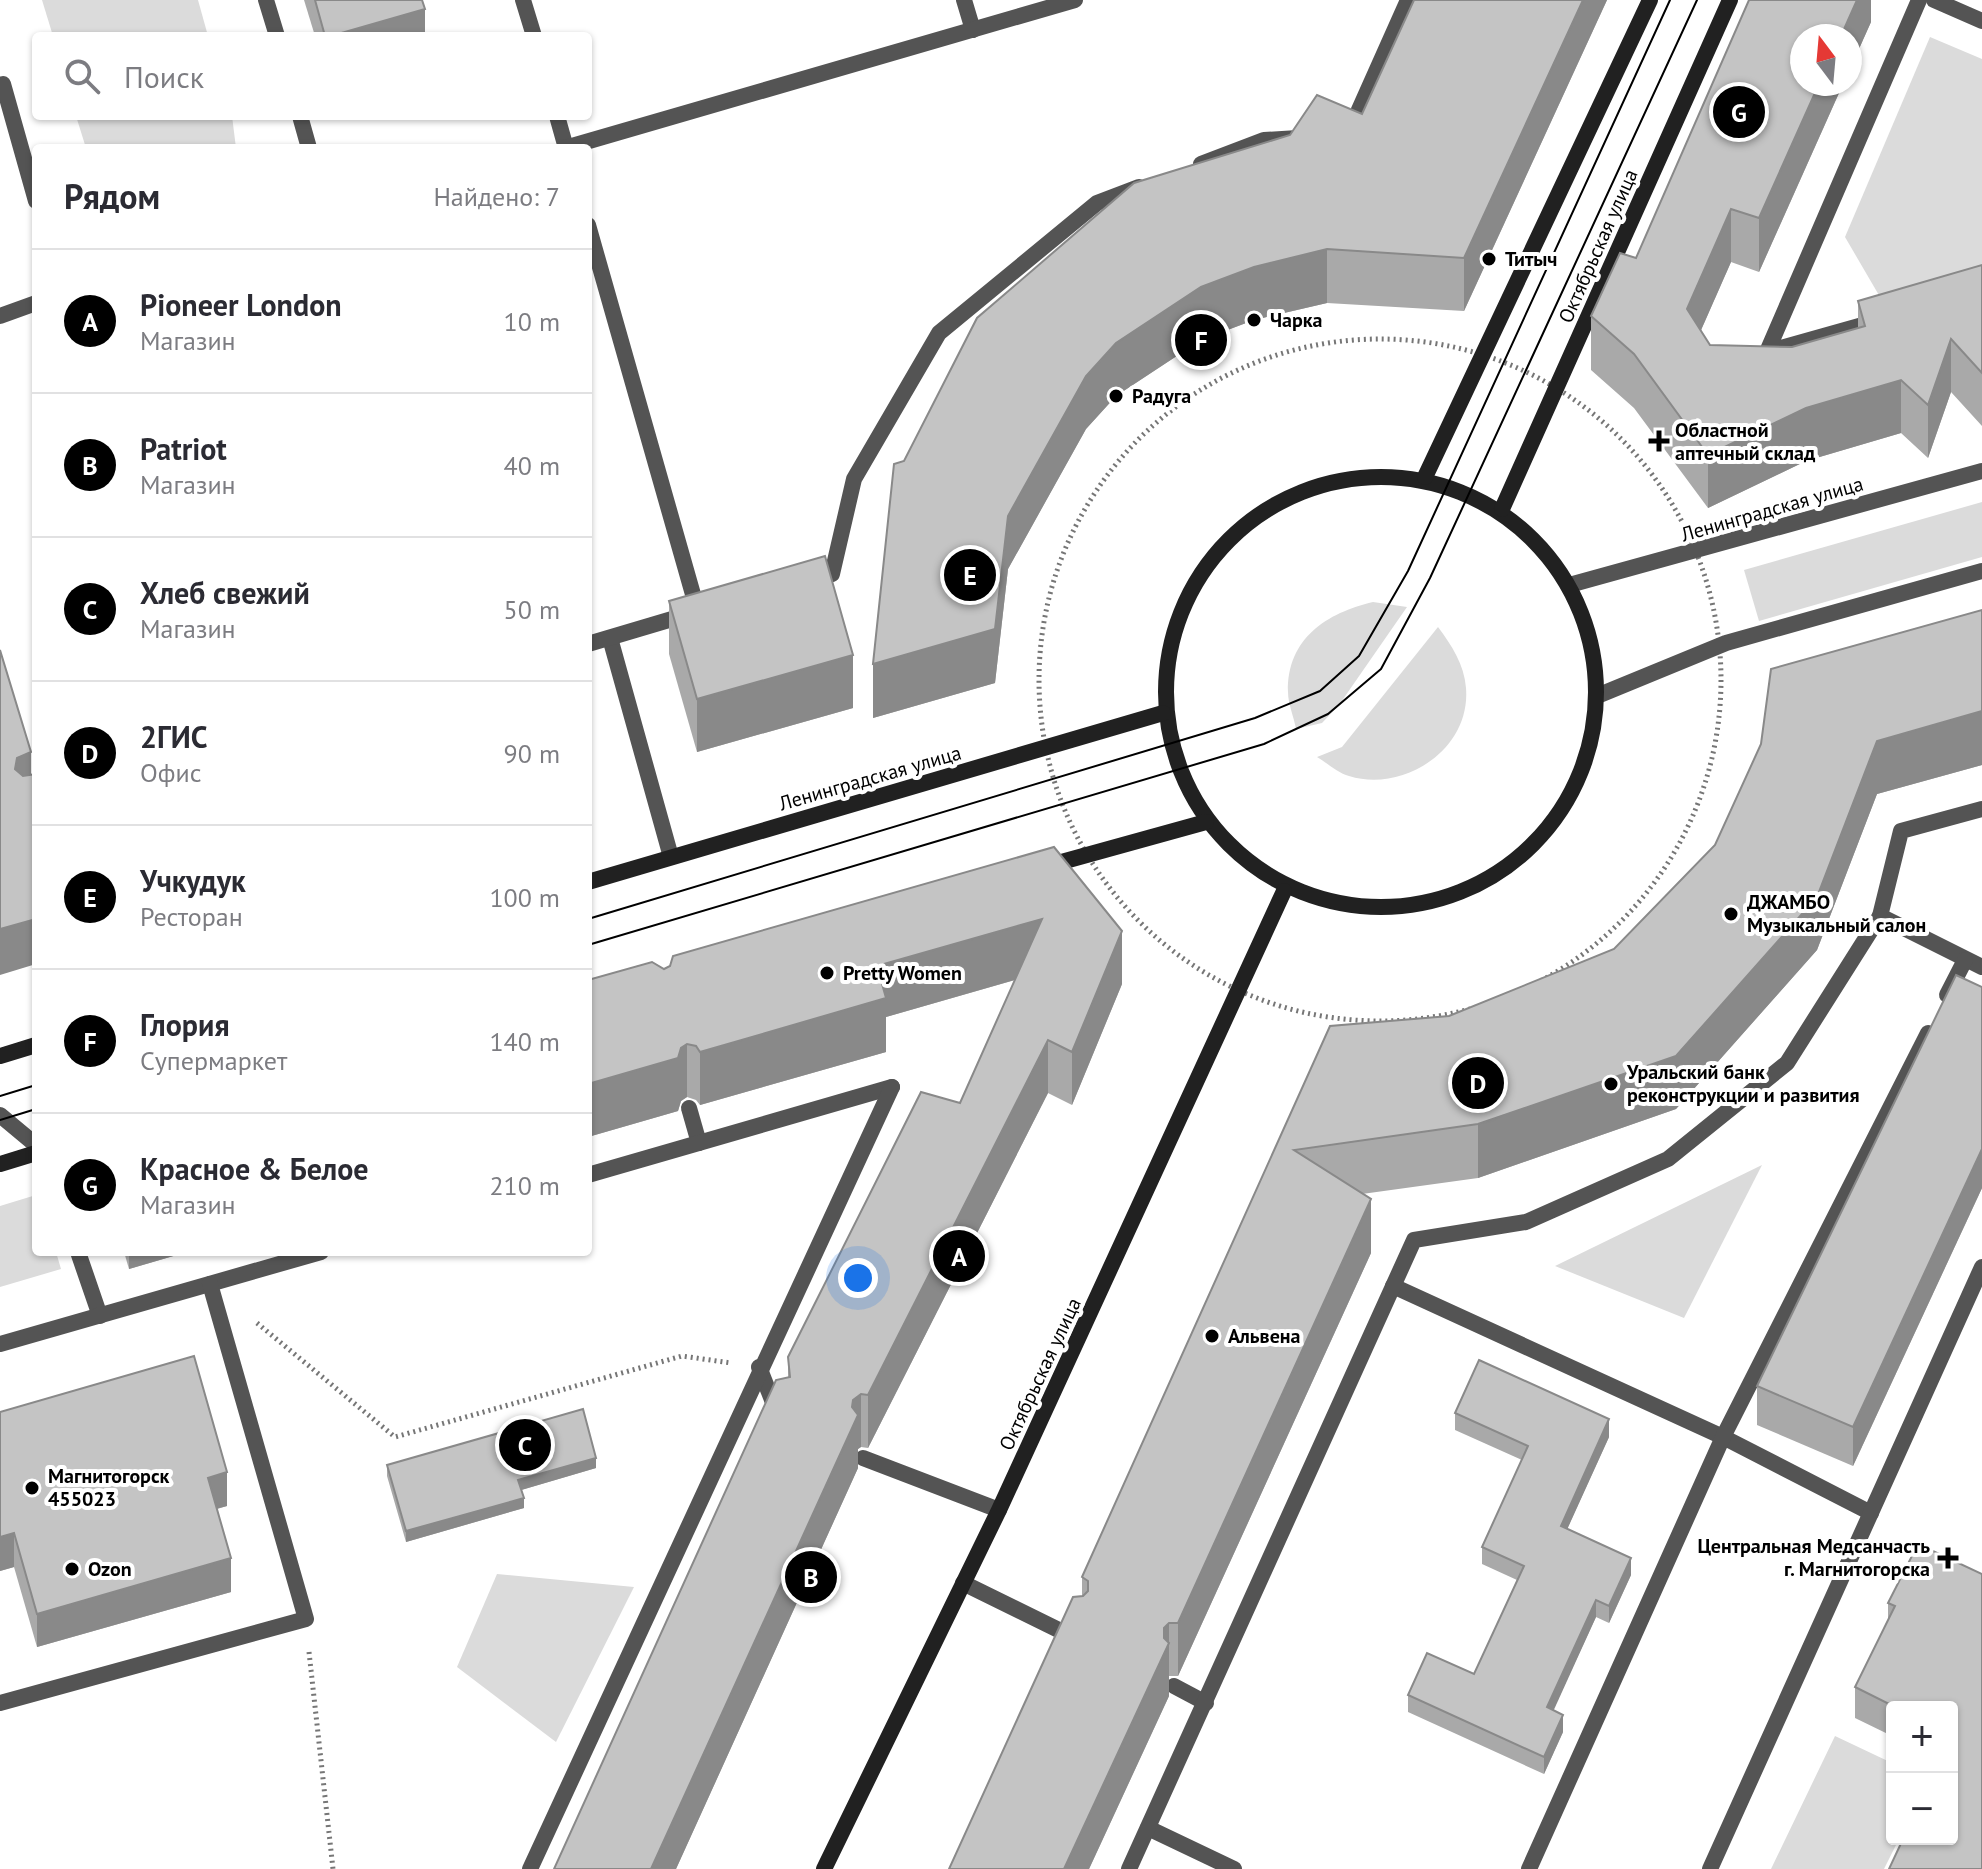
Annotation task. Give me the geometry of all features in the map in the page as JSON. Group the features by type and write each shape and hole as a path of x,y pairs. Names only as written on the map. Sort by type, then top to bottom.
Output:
{"main road":[{"path":"1425,477 1650,0"},
{"name":"Октябрьская улица","path":"1502,509 1730,0"},
{"path":"1425,477 1502,509 1573,584 1597,696 1580,787 1524,860 1407,912 1284,891 1206,822 1163,713 1179,603 1238,524 1328,479 1425,477"},
{"name":"Ленинградская улица","path":"592,881 1163,713"},
{"path":"1036,870 1206,822"},
{"name":"Октябрьская улица","path":"824,1869 999,1510 1284,891"},
{"path":"0,1056 32,1046"},
{"path":"0,1164 32,1154"}],"street":[{"path":"266,0 276,32"},
{"path":"523,0 533,32"},
{"path":"964,0 973,30"},
{"path":"580,144 973,30 1038,6 1075,0"},
{"path":"1181,172 1264,140 1347,135 1408,0"},
{"path":"1897,315 1767,352 1919,0"},
{"path":"1934,0 1982,21"},
{"path":"0,85 3,84 32,187"},
{"path":"301,120 308,144"},
{"path":"558,120 565,144"},
{"path":"788,587 832,574 854,479 939,333 1097,203 1153,182"},
{"path":"592,238 706,610 592,643"},
{"path":"0,316 32,304"},
{"name":"Ленинградская улица","path":"1573,584 1982,471"},
{"path":"1597,696 1726,643 1982,571"},
{"path":"610,638 671,857"},
{"path":"1129,1869 1414,1240 1526,1222 1668,1159 1787,1063 1880,916 1901,831 1982,809"},
{"path":"1880,916 1982,967"},
{"path":"1529,1869 1723,1437 1965,960"},
{"path":"530,1869 759,1367 892,1087 592,1174"},
{"path":"689,1108 699,1143"},
{"path":"0,1115 32,1142"},
{"path":"79,1256 100,1316"},
{"path":"0,1344 307,1256"},
{"path":"1710,1869 1982,1267"},
{"path":"0,1703 306,1619 210,1284"},
{"path":"1393,1286 1723,1437 1871,1513"},
{"path":"759,1367 781,1424"},
{"path":"863,1458 999,1510"},
{"path":"963,1583 1078,1640"},
{"path":"1174,1686 1206,1703"},
{"path":"1148,1828 1234,1869"}],"path":[{"path":"1354,342 1415,342 1481,357 1525,373 1601,423 1631,452 1693,527 1712,578 1726,643 1724,703 1709,765 1688,825 1659,875 1587,951 1511,995 1411,1020 1293,1011 1200,971 1139,923 1083,856 1043,749 1038,692 1039,647 1048,597 1069,538 1100,485 1135,443 1182,403 1237,372 1292,352 1354,342"},
{"path":"210,1284 395,1437 682,1356 759,1367"},
{"path":"306,1619 333,1869"}],"shaded area":[{"path":"42,0 198,0 207,32 52,32"},
{"path":"1930,37 1982,59 1982,268 1880,297 1845,237"},
{"path":"77,120 232,120 236,144 85,144"},
{"path":"1982,502 1982,557 1759,621 1744,570"},
{"path":"1373,602 1407,607 1339,705 1322,723 1296,729 1289,701 1289,673 1302,643 1326,621"},
{"path":"1438,627 1463,671 1466,688 1465,710 1458,730 1446,747 1412,772 1370,780 1349,776 1317,757 1342,747"},
{"path":"1762,1165 1684,1318 1555,1266"},
{"path":"32,1196 32,1256 57,1256 61,1269 0,1287 0,1206"},
{"path":"497,1574 634,1587 556,1742 457,1667"},
{"path":"1835,1736 1886,1760 1886,1845 1896,1845 1884,1869 1771,1869"}],"building":[{"path":"315,0 422,0 425,9 345,32 324,32"},
{"path":"1414,0 1583,0 1464,258 1327,249 1254,267 1201,287 1116,343 1086,376 1008,516 995,629 873,664 894,464 904,461 977,318 1134,183 1290,135 1317,95 1362,114"},
{"path":"1749,0 1857,0 1846,24 1790,24 1790,96 1814,96 1759,218 1731,209 1687,309 1710,345 1792,347 1865,326 1858,301 1982,265 1982,373 1951,339 1928,405 1901,380 1806,408 1708,455 1634,354 1591,316 1620,253 1636,258"},
{"path":"825,556 853,655 697,699 669,601"},
{"path":"1982,610 1982,711 1877,741 1817,897 1676,1056 1478,1124 1294,1150 1371,1199 1178,1623 1169,1623 1164,1628 1164,1638 1169,1643 1064,1869 949,1869 1073,1597 1083,1596 1088,1591 1088,1581 1082,1577 1330,1026 1449,1016 1614,949 1715,845 1761,744 1771,669"},
{"path":"0,650 31,752 17,758 15,769 23,776 32,775 32,920 0,929"},
{"path":"1054,847 1122,931 1072,1052 1048,1040 868,1395 861,1394 853,1400 852,1407 858,1415 651,1869 554,1869 776,1380 790,1377 788,1357 921,1092 960,1103 1042,919 877,966 886,998 700,1052 696,1046 687,1044 681,1048 678,1058 592,1083 592,979 652,962 664,969 670,966 673,956"},
{"path":"1956,975 1982,987 1982,1149 1853,1427 1757,1386"},
{"path":"194,1356 227,1472 208,1478 231,1558 37,1614 14,1533 0,1537 0,1412"},
{"path":"1479,1360 1609,1419 1561,1526 1631,1558 1609,1606 1596,1600 1547,1707 1563,1715 1544,1757 1408,1695 1427,1653 1474,1674 1524,1566 1482,1547 1528,1446 1455,1413"},
{"path":"583,1409 596,1458 518,1480 524,1498 406,1531 387,1465"},
{"name":"Центральная Медсанчасть г. Магнитогорска","path":"1918,1544 1982,1574 1982,1869 1889,1869 1900,1845 1958,1845 1958,1701 1886,1702 1855,1687 1895,1606 1888,1603"}],"tram line":[{"path":"592,918 1255,718 1320,691 1359,656 1408,571 1670,0"},
{"path":"592,944 1264,744 1328,714 1381,669 1430,578 1697,0"},
{"path":"0,1096 32,1086"},
{"path":"0,1120 32,1110"}],"place":[{"name":"Красное & Белое","path":"1739,112"},
{"name":"Титыч","path":"1489,259"},
{"name":"Чарка","path":"1254,320"},
{"name":"Глория","path":"1201,340"},
{"name":"Радуга","path":"1116,396"},
{"name":"Областной аптечный склад","path":"1659,441"},
{"name":"Учкудук","path":"970,575"},
{"name":"ДЖАМБО Музыкальный салон","path":"1731,914"},
{"name":"Pretty Women","path":"827,973"},
{"name":"2ГИС","path":"1478,1083"},
{"name":"Уральский банк реконструкции и развития","path":"1611,1084"},
{"name":"Pioneer London","path":"959,1256"},
{"name":"Альвена","path":"1212,1336"},
{"name":"Хлеб свежий","path":"525,1445"},
{"name":"Магнитогорск 455023","path":"32,1488"},
{"name":"Центральная Медсанчасть г. Магнитогорска","path":"1948,1558"},
{"name":"Ozon","path":"72,1569"},
{"name":"Patriot","path":"811,1577"}]}
